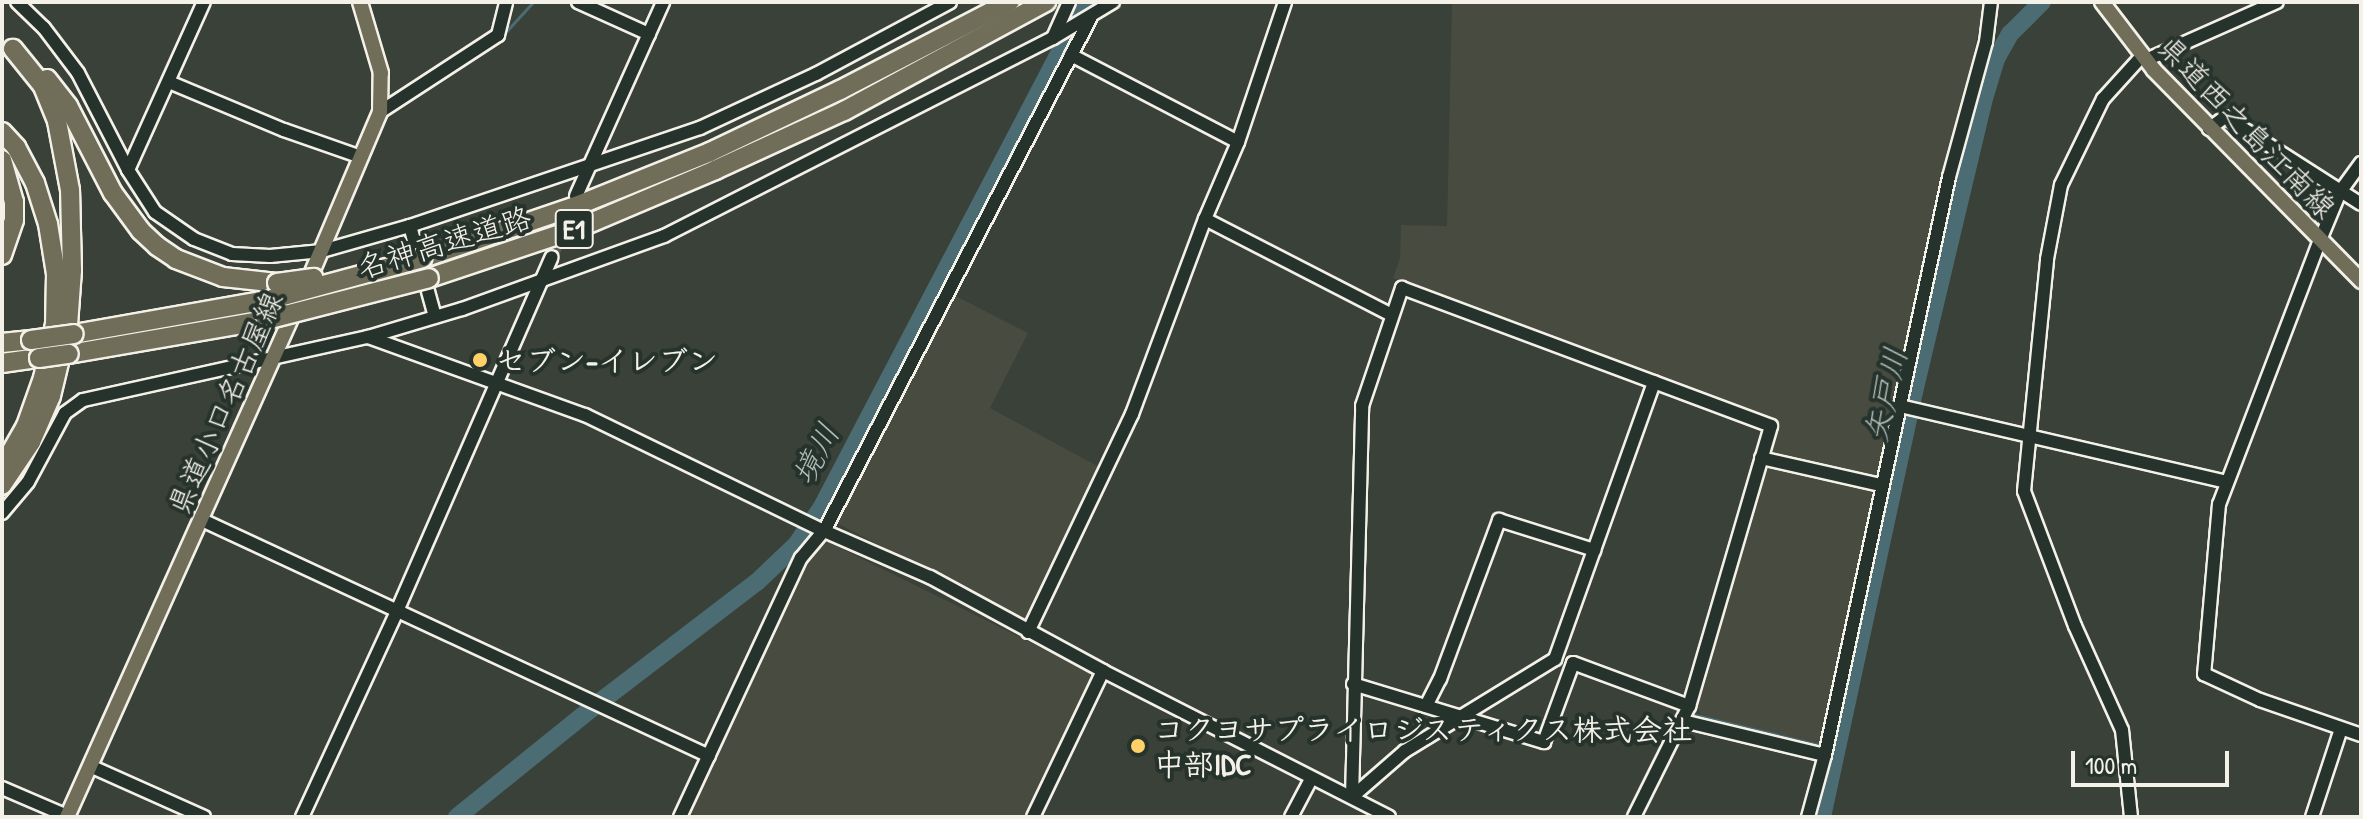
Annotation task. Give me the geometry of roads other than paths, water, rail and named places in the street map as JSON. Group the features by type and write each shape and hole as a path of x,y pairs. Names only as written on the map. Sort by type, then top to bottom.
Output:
{"highway":[{"name":"名神高速道路","path":"910,66 1010,2"},
{"name":"名神高速道路","path":"2,363 68,358 266,320 429,278 581,227 1046,2"},
{"path":"8,44 54,86 79,125 113,193 141,231 157,246 176,259 223,277 275,291"},
{"path":"2,485 31,442 51,396 68,325 72,270 70,190 57,121 43,86 8,44"},
{"path":"2,132 25,162 43,205 54,249 56,300 50,351 36,400 2,466"},
{"path":"2,160 12,184 14,211 2,255"},
{"name":"名神高速道路","path":"275,291 374,273 713,161"},
{"path":"2,343 192,316 275,291"},
{"path":"2,369 39,362"}],"main road":[{"name":"県道小口名古屋線","path":"67,817 322,251 380,112 381,73 360,2"},
{"name":"県道西之島江南線","path":"2102,2 2144,58 2209,129 2361,281"}],"street":[{"path":"17,2 44,28 78,73 128,170 155,212 194,239 232,254 270,256 322,251 587,169 767,98 950,2"},
{"path":"128,170 204,2"},
{"path":"380,112 498,35 506,2"},
{"path":"578,2 649,34"},
{"path":"576,196 663,2"},
{"path":"1053,38 1069,2"},
{"path":"680,817 801,558 824,531 1099,2"},
{"path":"2,513 28,482 65,413 83,400 368,337 543,281 664,236 1053,38 1113,2"},
{"path":"1028,632 1132,414 1205,219 1238,142 1285,2"},
{"path":"1808,817 1825,755 1881,485 1902,406 1949,177 1986,42 1991,2"},
{"path":"2131,817 2122,730 2027,506 2024,491 2047,259 2061,185 2103,99 2144,58 2277,2"},
{"path":"1071,55 1238,142"},
{"path":"169,82 284,130 361,157"},
{"path":"2209,129 2225,117 2361,204"},
{"path":"2361,163 2340,192 2320,240 2219,504 2204,674 2260,700 2361,735"},
{"path":"1205,219 1390,314"},
{"path":"410,226 435,317"},
{"path":"302,817 397,611 494,383 552,257"},
{"path":"1352,797 1362,406 1390,314 1402,288 1771,426 1689,706 1634,817"},
{"path":"368,337 585,415 824,531 930,577 1028,632 1389,817"},
{"path":"1352,797 1405,751 1555,659 1654,382"},
{"path":"1902,406 2226,482"},
{"path":"1761,458 1881,485"},
{"path":"202,520 709,756"},
{"path":"1426,706 1440,679 1499,520 1594,550"},
{"path":"1353,684 1544,742 1573,663 1689,706"},
{"path":"1033,817 1103,671"},
{"path":"1683,721 1825,755"},
{"path":"2312,817 2341,729"},
{"path":"90,766 204,817"},
{"path":"1291,817 1311,779"},
{"path":"2,788 67,817"}],"waterway":[{"path":"503,35 533,2"},
{"name":"境川","path":"457,817 592,708 757,582 796,545 822,507 1086,2"},
{"name":"矢戸川","path":"1822,817 1914,392 1983,102 1996,59 2010,34 2042,2"},
{"path":"491,378 528,296"},
{"path":"392,606 488,385"},
{"path":"1691,714 1823,746"},
{"path":"1326,779 1349,787"}],"tunnel":[{"path":"552,257 574,203"}],"place":[{"name":"セブン-イレブン","path":"480,360"},
{"name":"コクヨサプライロジスティクス株式会社 中部IDC","path":"1138,746"}]}
